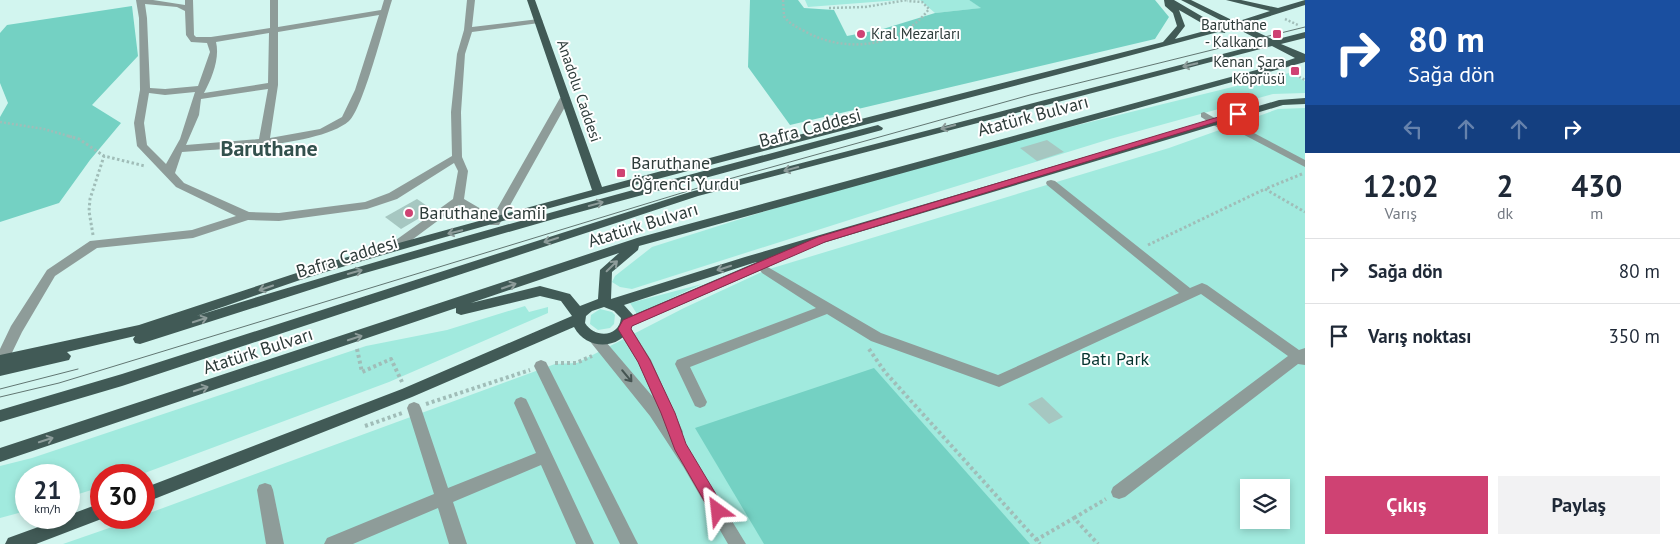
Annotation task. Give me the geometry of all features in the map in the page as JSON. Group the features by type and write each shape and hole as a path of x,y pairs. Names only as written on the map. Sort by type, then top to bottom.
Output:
{"main road":[{"name":"Anadolu Caddesi","path":"531,0 598,192"},
{"path":"1166,0 1223,31"},
{"path":"1166,0 1177,12 1181,26 1167,43"},
{"path":"1185,0 1305,58"},
{"path":"1197,0 1305,52"},
{"path":"1220,0 1262,20"},
{"path":"1230,0 1262,8 1280,10"},
{"name":"Bafra Caddesi","path":"0,370 141,339 340,276 550,216 1262,20 1280,10 1305,2"},
{"name":"Bafra Caddesi","path":"0,361 140,330 337,264 751,150 1167,43 1223,31"},
{"name":"Atatürk Bulvarı","path":"0,416 130,377 694,194 1305,35"},
{"name":"Atatürk Bulvarı","path":"0,455 641,242 1305,58"},
{"path":"155,491 407,393 578,318 585,308 594,303 609,303 1209,118 1282,102 1305,101"},
{"path":"381,329 540,291 565,297 578,318 582,332 600,344 612,338 626,326 821,239"},
{"path":"609,303 606,270 641,242"},
{"path":"609,303 625,311 626,326"},
{"path":"14,544 90,516"}],"street":[{"path":"264,142 273,85 274,0"},
{"path":"180,148 264,142 323,132 346,119 360,90 388,0"},
{"path":"393,248 458,200 464,171 457,157 456,112 461,54 468,30 471,0"},
{"path":"247,216 180,185 142,146 139,123 145,90 143,18 140,1 189,5 190,35 194,40 210,40 384,12"},
{"path":"468,30 539,21"},
{"path":"169,173 173,158 180,148 194,115 199,93 205,83 214,52 210,40"},
{"path":"145,90 199,93 273,85"},
{"path":"458,200 494,222 564,98"},
{"path":"1209,118 1305,164"},
{"path":"0,361 16,330 51,274 94,244 193,234 247,216 280,217 332,212 367,205 393,196 434,173 457,157"},
{"path":"1051,183 1189,294"},
{"path":"766,270 827,310 876,337 998,381 1202,288 1303,357 1119,492"},
{"path":"700,402 682,364 827,310"},
{"path":"626,326 668,413 680,446"},
{"path":"600,344 645,397 680,446 738,544"},
{"path":"541,366 629,544"},
{"path":"521,403 585,544"},
{"path":"414,408 458,544"},
{"path":"333,544 545,456"},
{"path":"265,490 275,544"}],"path":[{"path":"782,0 781,10 783,18 792,25 824,41 846,43 873,43 891,39 923,17 928,9 922,2 907,1 865,7 829,8"},
{"path":"1296,75 1305,77"},
{"path":"0,122 44,129 79,139 104,156 169,173"},
{"path":"94,244 92,220 88,209 96,176 104,156"},
{"path":"1136,251 1265,189 1305,172"},
{"path":"1265,189 1305,212"},
{"path":"863,341 885,372 1038,542 1074,518 1119,492"},
{"path":"358,429 414,408 551,363 576,364 600,344"},
{"path":"362,372 385,363"},
{"path":"1074,518 1098,544"}],"green space":[{"path":"750,0 798,0 804,8 834,10 847,36 883,29 935,13 981,8 969,0 1155,0 1169,17 1155,39 790,125 748,67"},
{"path":"805,0 899,0 808,7"},
{"path":"920,0 969,0 982,8 935,13"},
{"path":"132,6 138,56 92,105 121,123 90,160 59,203 0,222 0,117 8,103 0,83 0,33 7,25"},
{"path":"1289,73 1305,81 1305,93 1273,94 1110,139 632,289 620,287 612,282 615,276 652,247 895,170"},
{"name":"Batı Park","path":"1305,108 1305,544 63,544 106,529 155,529 155,511 555,364 577,363 684,308 766,270 1169,148 1278,109"},
{"path":"702,284 637,314 630,303"},
{"path":"525,306 529,312 548,307 548,313 389,382 155,469 155,464 90,464 90,490 80,494 80,464 15,464 15,514 0,518 0,466 32,458 366,346 447,330"},
{"path":"600,309 612,312 615,315 614,324 610,328 598,330 590,324 591,315"},
{"path":"874,368 1030,544 764,544 695,428"}],"building":[{"path":"1047,140 1064,152 1037,161 1020,148"},
{"name":"Baruthane Camii","path":"417,199 433,210 401,229 385,217"},
{"path":"1042,397 1063,417 1049,424 1028,404"}],"tram line":[{"path":"0,397 59,383 711,184 1030,95 1305,27"},
{"path":"0,389 78,369"}],"place":[{"name":"Kral Mezarları","path":"861,34"},
{"name":"Baruthane - Kalkancı","path":"1277,34"},
{"name":"Kenan Şara Köprüsü","path":"1295,71"},
{"name":"Baruthane Öğrenci Yurdu","path":"621,173"},
{"name":"Baruthane Camii","path":"409,213"}],"district":[{"name":"Baruthane","path":"269,148"}],"route":[{"path":"718,511 680,446 668,413 644,360 624,329 627,323 821,239 1238,114"}]}
